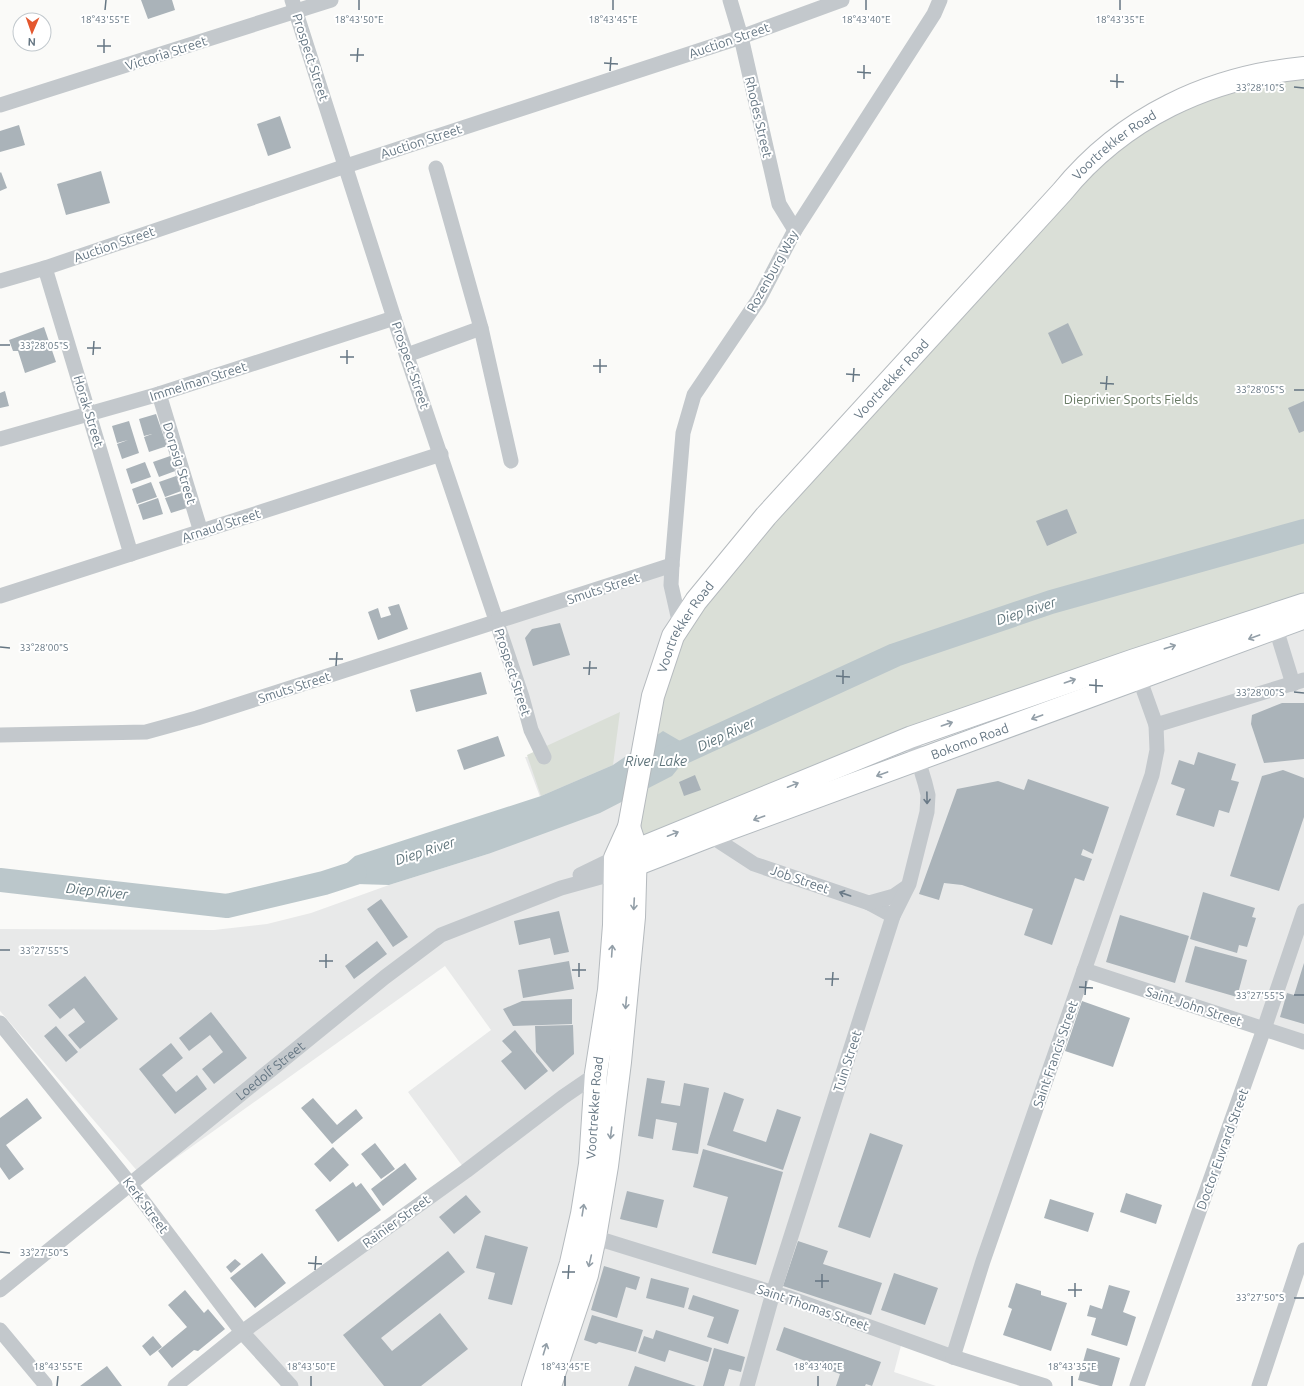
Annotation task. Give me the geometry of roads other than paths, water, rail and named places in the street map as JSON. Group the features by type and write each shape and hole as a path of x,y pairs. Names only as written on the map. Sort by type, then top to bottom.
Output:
{"main road":[{"name":"Voortrekker Road","path":"550,1386 587,1275 590,1164 596,1073 609,990 614,925 615,866 631,817 658,678 673,636 696,601 766,516 1062,192 1079,171 1124,133 1198,91 1265,72 1304,68"},
{"name":"Bokomo Road","path":"1274,622 1304,604"},
{"name":"Bokomo Road","path":"636,857 911,737 1136,669 1274,622 1304,618"},
{"name":"Bokomo Road","path":"636,857 711,836 918,760 1136,669"},
{"name":"Voortrekker Road","path":"533,1386 587,1235 620,1062 634,917 636,857 631,817"},
{"path":"615,866 636,857"}],"street":[{"name":"Victoria Street","path":"0,105 294,6 331,0"},
{"name":"Rhodes Street","path":"730,0 741,37 779,204 795,230"},
{"name":"Auction Street","path":"0,281 45,268 346,166 741,37 842,0"},
{"name":"Rozenburg Way","path":"680,625 672,585 672,565 683,433 694,395 759,299 795,230 934,14 940,0"},
{"name":"Prospect Street","path":"294,6 394,318 497,622 531,730 544,757"},
{"path":"436,168 482,328 511,461"},
{"name":"Horak Street","path":"45,268 132,554"},
{"name":"Immelman Street","path":"0,439 159,394 394,318"},
{"path":"407,355 482,328"},
{"name":"Dorpsig Street","path":"159,394 201,532"},
{"name":"Arnaud Street","path":"0,596 441,454"},
{"name":"Smuts Street","path":"0,735 146,732 197,718 672,565"},
{"path":"1156,725 1298,682 1274,622"},
{"name":"Saint Francis Street","path":"953,1357 983,1260 1152,775 1157,750 1156,725 1136,669"},
{"name":"Tuin Street","path":"747,1386 773,1293 893,916 909,884 927,812 928,795 911,737"},
{"name":"Job Street","path":"711,836 754,864 869,903 893,916"},
{"name":"Loedolf Street","path":"0,1290 379,982 441,935 615,866"},
{"path":"869,903 894,896 909,884"},
{"name":"Doctor Euvrard Street","path":"1137,1386 1264,1029 1304,911"},
{"name":"Saint John Street","path":"1084,970 1304,1042"},
{"name":"Kerk Street","path":"0,1023 130,1184 242,1332 291,1386"},
{"name":"Rainier Street","path":"175,1386 242,1332 466,1171 596,1073 620,1062"},
{"name":"Saint Thomas Street","path":"587,1235 773,1293 953,1357 1045,1386"},
{"path":"1259,1386 1304,1250"},
{"path":"0,1330 45,1384"}],"water":[{"name":"River Lake","path":"663,731 694,749 672,776 600,813 488,854 389,885 324,883 355,856 541,796 613,765"}],"waterway":[{"name":"Diep River","path":"664,761 895,655 1051,602 1304,531"},
{"name":"Diep River","path":"0,880 227,906 324,883 355,873"}],"park label":[{"name":"Dieprivier Sports Fields","path":"1131,399"}]}
